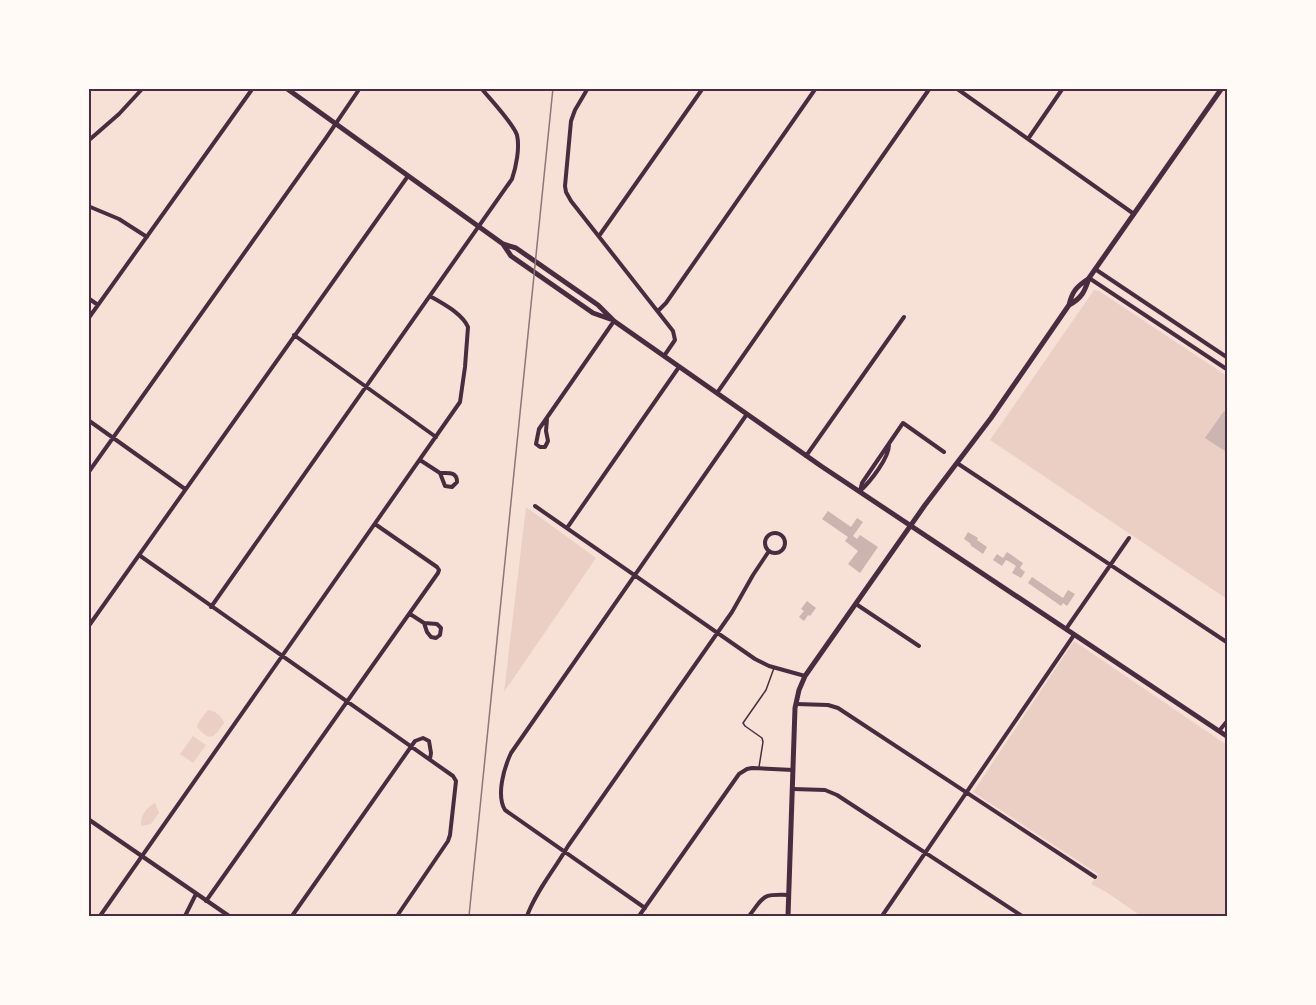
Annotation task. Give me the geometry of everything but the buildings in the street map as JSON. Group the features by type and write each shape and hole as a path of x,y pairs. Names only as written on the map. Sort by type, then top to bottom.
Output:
{"main road":[{"path":"286,88 503,244 511,256 593,313 614,321 806,456 1227,736"},
{"path":"788,916 796,704 805,676 931,496 991,418 1070,306 1078,301 1095,269 1222,88"}],"street":[{"path":"88,141 119,114 143,88"},
{"path":"88,319 253,88"},
{"path":"88,473 360,88"},
{"path":"211,607 511,182 518,146 515,132 481,88"},
{"path":"588,88 574,110 571,121 566,192 673,331 675,335 673,344 664,357"},
{"path":"598,236 702,88"},
{"path":"658,311 666,303 816,88"},
{"path":"717,393 930,88"},
{"path":"956,88 1134,214"},
{"path":"1028,139 1063,88"},
{"path":"88,627 408,176"},
{"path":"88,206 119,219 147,237"},
{"path":"1095,269 1227,358"},
{"path":"1089,278 1227,370"},
{"path":"1116,296 1121,287"},
{"path":"100,916 461,399 468,332 466,322 430,296"},
{"path":"88,298 98,305"},
{"path":"806,456 904,317"},
{"path":"1160,325 1170,319"},
{"path":"547,418 546,431 549,441 545,447 540,447 536,444 541,425 614,321"},
{"path":"294,335 436,436"},
{"path":"1213,360 1219,352"},
{"path":"567,528 679,367"},
{"path":"645,908 505,810 501,802 502,778 511,753 747,414"},
{"path":"88,420 185,489"},
{"path":"860,491 889,452 890,445 903,423 944,452"},
{"path":"420,460 440,473 454,474 456,484 452,487 445,486 440,473"},
{"path":"957,463 1227,643"},
{"path":"535,506 759,662 805,676"},
{"path":"206,901 438,573 437,567 375,524"},
{"path":"773,533 780,534 784,541 783,548 777,552 769,551 765,544 766,537 773,533"},
{"path":"1066,629 1129,538"},
{"path":"527,916 533,900 732,612 769,551"},
{"path":"139,555 451,774 456,781 448,841 397,916"},
{"path":"856,604 919,646"},
{"path":"410,614 424,623 431,637 436,638 440,635 439,626 434,623 424,623"},
{"path":"882,916 1074,635"},
{"path":"796,704 828,705 838,708 1095,877"},
{"path":"1219,731 1227,720"},
{"path":"291,916 417,740 423,738 428,740 431,748 430,759"},
{"path":"639,916 736,778 747,769 793,770"},
{"path":"793,789 832,792 1022,916"},
{"path":"88,819 229,916"},
{"path":"185,916 196,894"},
{"path":"749,916 762,898 767,895 789,895"}],"lane":[{"path":"759,768 762,738 743,723 766,690 774,667"}],"shaded area":[{"path":"1094,290 1099,291 1227,376 1227,599 990,440"},
{"path":"526,507 596,558 504,692"},
{"path":"1074,641 1227,745 1227,916 1141,916 1091,884 1098,874 973,792"},
{"path":"208,710 218,714 224,723 212,737 197,727"},
{"path":"193,736 206,745 193,763 180,754"},
{"path":"155,803 159,813 151,824 141,826 145,812"}],"railway":[{"path":"469,916 553,88"}]}
